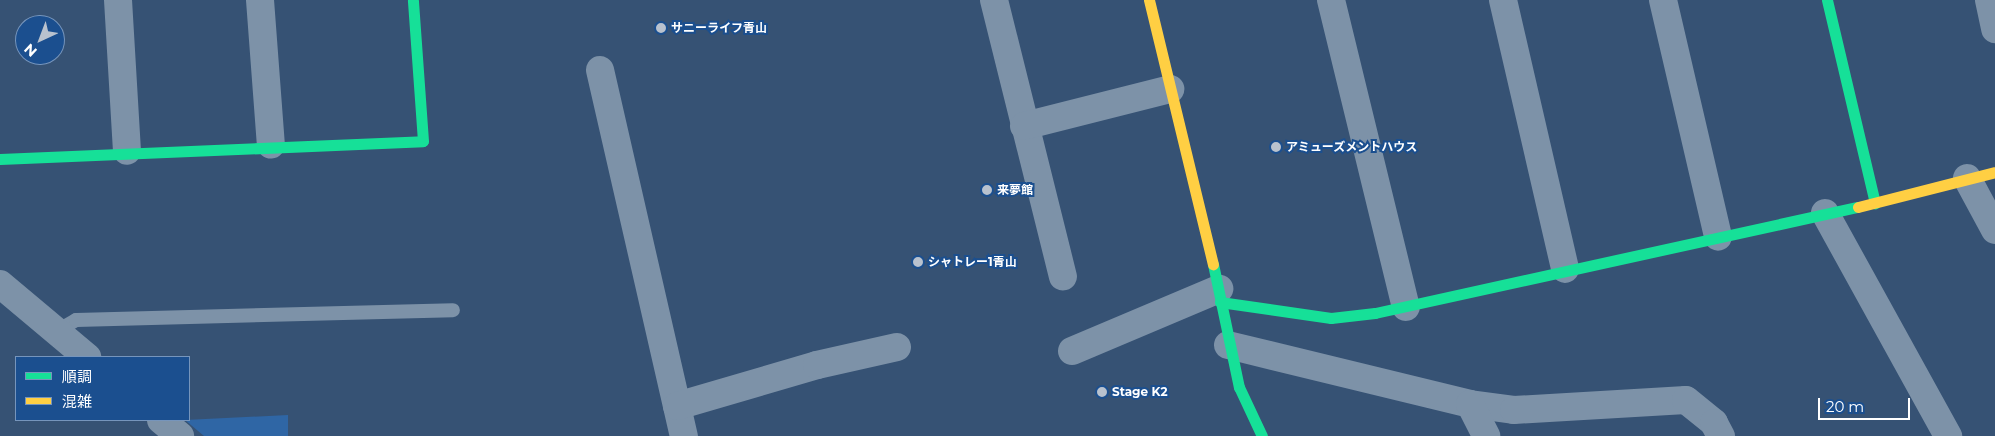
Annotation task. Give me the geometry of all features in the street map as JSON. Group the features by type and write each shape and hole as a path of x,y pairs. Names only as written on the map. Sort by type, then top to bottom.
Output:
{"street":[{"path":"118,0 127,151"},
{"path":"260,0 271,145"},
{"path":"0,159 127,151 423,140 413,0"},
{"path":"994,0 1063,277"},
{"path":"1149,0 1219,296 1228,346 1239,387 1262,436"},
{"path":"1331,0 1406,307"},
{"path":"1503,0 1565,269"},
{"path":"1663,0 1718,237"},
{"path":"1826,0 1875,203"},
{"path":"1989,0 1995,29"},
{"path":"600,70 684,436"},
{"path":"1024,126 1170,89"},
{"path":"1072,350 1219,296 1331,318 1406,307 1565,269 1875,203 1995,172"},
{"path":"1967,178 1995,230"},
{"path":"1826,213 1948,436"},
{"path":"0,284 86,356"},
{"path":"1228,346 1470,404 1523,410 1686,400 1714,423 1721,436"},
{"path":"677,406 817,365 897,347"},
{"path":"1470,404 1486,436"},
{"path":"162,421 180,436"}],"lane":[{"path":"57,331 76,320 453,310"}],"shaded area":[{"path":"288,415 288,436 204,436 186,421"}],"traffic: fast":[{"path":"0,159 423,141 413,0"},
{"path":"1827,0 1875,203"},
{"path":"1220,302 1331,318 1375,313 1858,207"},
{"path":"1213,264 1239,387 1262,436"}],"traffic: slow":[{"path":"1149,0 1213,264"},
{"path":"1858,207 1995,172"}],"place":[{"name":"サニーライフ青山","path":"661,28"},
{"name":"アミューズメントハウス","path":"1276,147"},
{"name":"来夢館","path":"987,190"},
{"name":"シャトレー1青山","path":"918,262"},
{"name":"Stage K2","path":"1102,392"}]}
